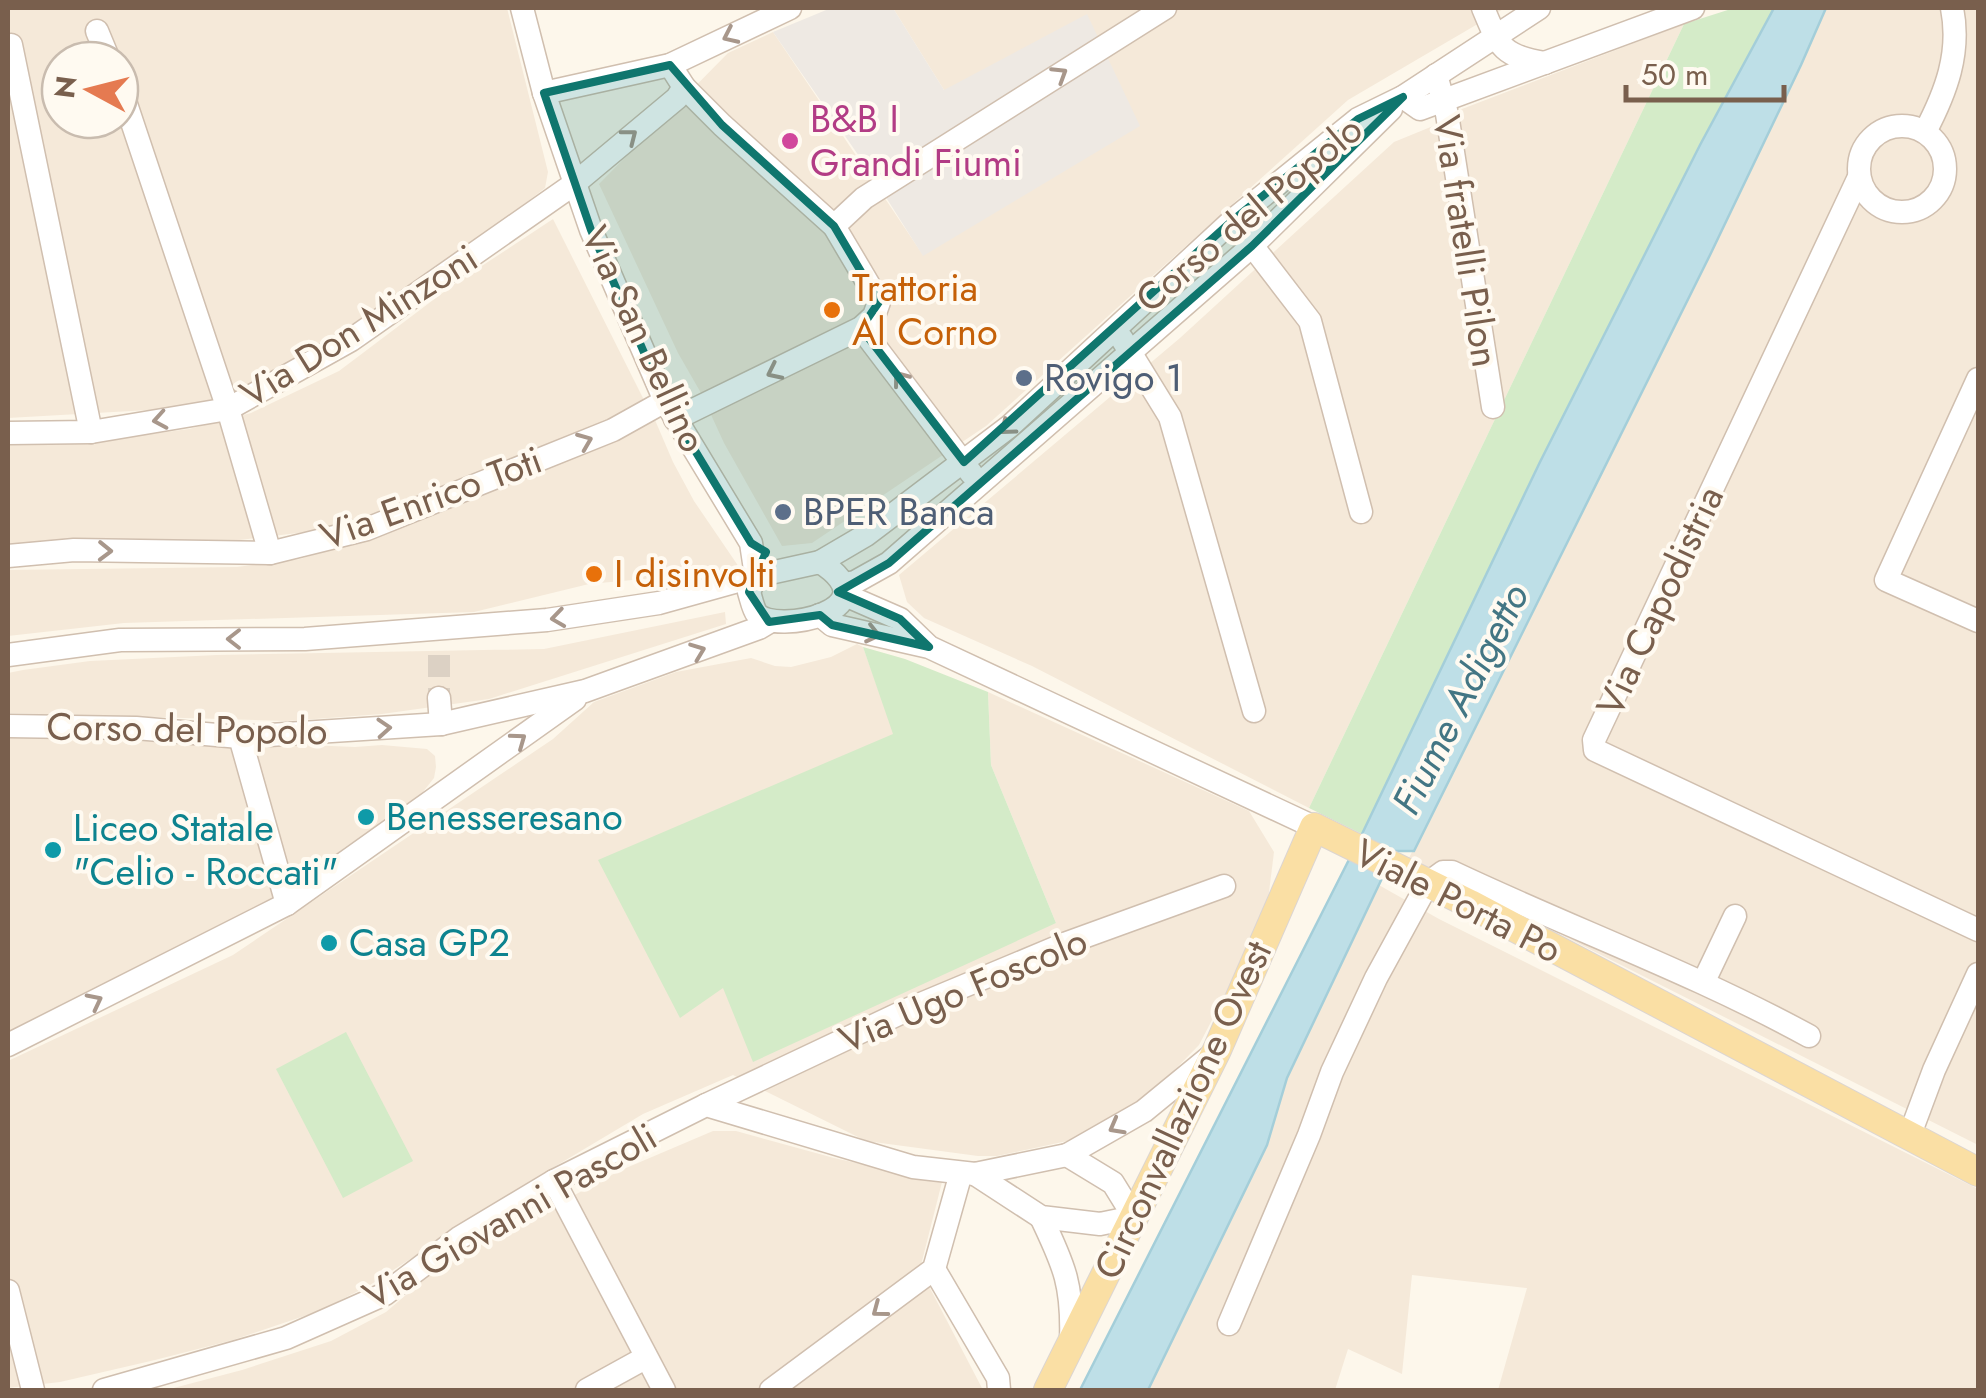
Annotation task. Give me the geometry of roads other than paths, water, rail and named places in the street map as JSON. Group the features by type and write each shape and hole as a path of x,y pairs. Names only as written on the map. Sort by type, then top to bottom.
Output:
{"main road":[{"name":"Viale Porta Po","path":"1323,832 1978,1172"},
{"name":"Circonvallazione Ovest","path":"1048,1390 1323,832"}],"street":[{"name":"Via San Bellino","path":"522,8 544,92 590,230 670,410 751,543 756,576 749,592 756,613 769,622"},
{"path":"544,92 670,65 790,8"},
{"path":"834,226 864,198 1165,8"},
{"path":"1483,8 1495,38 1515,58 1548,64"},
{"name":"Corso del Popolo","path":"8,655 120,640 305,638 440,630 658,603 820,562 866,536 1010,426 1234,220 1358,119 1403,97 1539,8"},
{"path":"1403,97 1420,109 1693,8"},
{"path":"1859,177 1864,191 1885,210 1914,212 1927,206 1944,182 1943,154 1925,132 1952,73 1952,8"},
{"path":"97,31 101,40"},
{"path":"11,45 16,109 91,432"},
{"path":"670,65 722,126 834,226 879,302 874,316 861,328 962,464 981,482"},
{"name":"Via fratelli Pilon","path":"1436,76 1444,100 1493,407"},
{"name":"Via Don Minzoni","path":"8,433 91,432 228,409 351,340 574,184 677,98 684,86"},
{"name":"Corso del Popolo","path":"8,726 136,728 240,737 442,724 585,691 769,622 820,615 840,605 845,589 889,563 1252,246 1403,97"},
{"name":"Via Capodistria","path":"1925,132 1898,126 1872,138 1859,163 1859,177 1594,740 1596,750 1978,930"},
{"path":"138,140 228,409 270,553"},
{"path":"1234,220 1310,320 1361,512"},
{"name":"Via Enrico Toti","path":"8,556 74,550 270,553 367,529 670,410 861,328"},
{"path":"1113,329 1132,350 1170,417 1254,711"},
{"path":"1978,379 1886,580 1978,622"},
{"name":"Via San Bellino","path":"751,543 769,554 781,570"},
{"name":"Viale Porta Po","path":"820,562 839,574 845,589 900,619 930,647"},
{"path":"889,563 887,595 900,619"},
{"name":"Viale Porta Po","path":"820,615 832,625 930,647 1323,832"},
{"path":"438,656 440,630"},
{"path":"8,1045 287,904 585,691"},
{"path":"439,698 442,724"},
{"path":"240,737 287,904"},
{"path":"1228,1324 1332,1072 1420,879 1452,872 1704,981 1809,1036"},
{"name":"Via Ugo Foscolo","path":"706,1105 944,994 1067,942 1224,886"},
{"path":"1704,981 1735,916"},
{"path":"1908,1137 1978,974"},
{"path":"706,1105 913,1166 968,1174 1066,1154 1144,1111 1217,1050"},
{"name":"Via Giovanni Pascoli","path":"104,1390 286,1338 384,1294 459,1238 554,1181 706,1105"},
{"path":"968,1174 1041,1217 1100,1224 1134,1216 1113,1183 1066,1154"},
{"path":"771,1390 934,1269 968,1174"},
{"path":"554,1181 664,1390"},
{"path":"1041,1217 1067,1270 1071,1343"},
{"path":"934,1269 998,1378 999,1390"},
{"path":"8,1291 32,1390"},
{"path":"587,1390 644,1358"}],"water":[{"name":"Fiume Adigetto","path":"1774,8 1826,8 1710,255 1414,851 1395,851 1287,1078 1267,1145 1148,1390 1080,1390 1362,834 1540,462 1700,145"}],"tunnel":[{"path":"439,655 439,698"}],"place":[{"name":"B&B I Grandi Fiumi","path":"790,141"},
{"name":"Trattoria Al Corno","path":"832,310"},
{"name":"Rovigo 1","path":"1024,378"},
{"name":"BPER Banca","path":"783,512"},
{"name":"I disinvolti","path":"594,574"},
{"name":"Benesseresano","path":"366,817"},
{"name":"Liceo Statale \"Celio - Roccati\"","path":"53,850"},
{"name":"Casa GP2","path":"329,943"}]}
